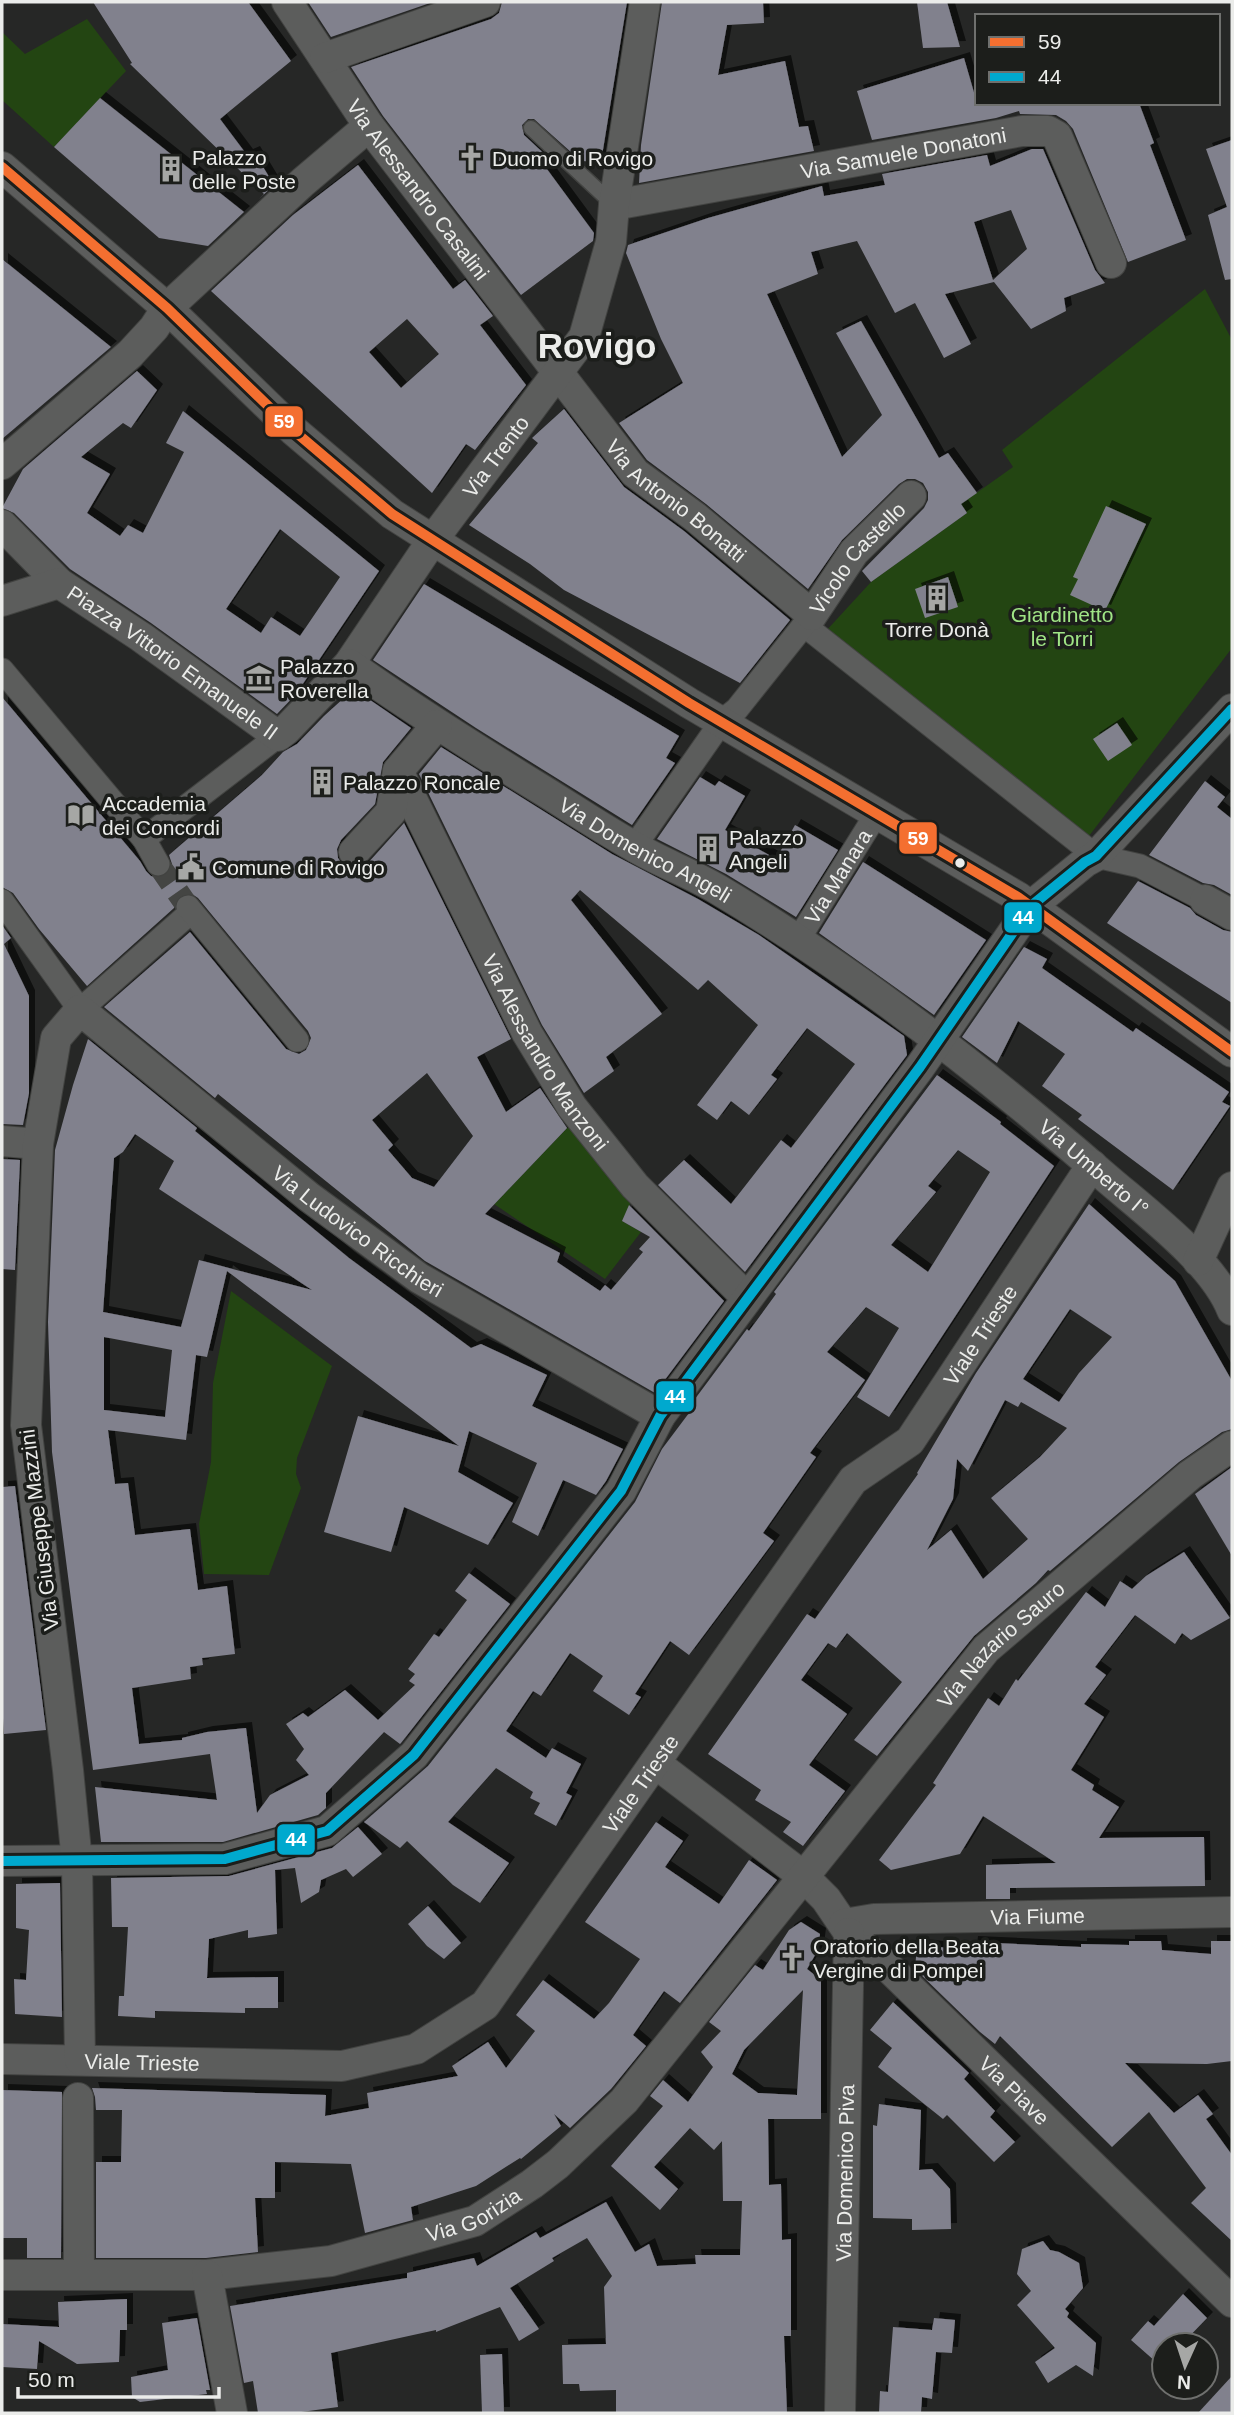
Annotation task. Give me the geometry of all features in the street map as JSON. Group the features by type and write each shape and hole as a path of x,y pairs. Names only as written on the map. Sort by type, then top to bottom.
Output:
{"street":[{"name":"Via Alessandro Casalini","path":"287,2 369,126 558,372"},
{"path":"325,58 485,2"},
{"name":"Via Trento","path":"278,736 349,664 432,541 584,337 611,242 614,205 645,2"},
{"path":"2,464 130,354 154,328 167,308 303,182 369,126"},
{"name":"Via Samuele Donatoni","path":"614,205 962,141 1022,131 1048,131 1057,136 1111,263"},
{"path":"2,167 167,308 293,430 392,514 722,721 1031,906 1232,1052"},
{"name":"Via Antonio Bonatti","path":"558,372 635,473 695,517 808,620"},
{"name":"Vicolo Castello","path":"808,620 854,552 911,496"},
{"name":"Piazza Vittorio Emanuele II","path":"2,525 59,583 141,637 278,736 144,839"},
{"name":"Piazza Vittorio Emanuele II","path":"2,601 59,583"},
{"path":"634,847 722,721 737,709 808,620 1096,856 1140,866 1232,915"},
{"name":"Via Domenico Angeli","path":"349,664 437,725 634,847 715,887 798,940 939,1039"},
{"path":"2,670 144,839 158,864"},
{"path":"2,1861 225,1859 327,1831 414,1755 621,1491 660,1416 920,1067 1031,906 1096,856 1232,709"},
{"path":"354,852 391,812 398,771 437,725"},
{"name":"Via Alessandro Manzoni","path":"398,771 527,1033 572,1107 635,1186 747,1298"},
{"name":"Via Manara","path":"798,940 877,813"},
{"path":"2,901 80,1010 190,909 297,1041"},
{"name":"Via Giuseppe Mazzini","path":"80,1010 56,1038 38,1144 14,1427 68,1770 76,1862 80,2060"},
{"name":"Via Ludovico Ricchieri","path":"80,1010 309,1197 419,1278 660,1416"},
{"name":"Via Umberto I°","path":"939,1039 1092,1165 1198,1261 1230,1296"},
{"path":"2,1141 38,1144"},
{"name":"Viale Trieste","path":"2,2059 342,2066 416,2049 485,2005 853,1479 910,1441 1092,1165"},
{"path":"1198,1261 1232,1187"},
{"name":"Via Nazario Sauro","path":"803,1876 986,1649 1190,1475 1232,1446"},
{"name":"Via Piave","path":"655,1763 803,1876 827,1899 847,1929 1232,2302"},
{"name":"Via Gorizia","path":"2,2275 207,2275 331,2261 475,2221 558,2164 624,2101 803,1876"},
{"name":"Via Fiume","path":"847,1929 874,1919 1232,1912"},
{"name":"Via Domenico Piva","path":"839,2413 847,1929"},
{"path":"78,2098 79,2274"},
{"path":"207,2275 232,2413"}],"lane":[{"path":"531,128 614,205"}],"green space":[{"path":"87,19 126,71 54,147 2,100 2,32 25,54"},
{"name":"Giardinetto le Torri","path":"1205,289 1232,340 1232,648 1089,836 825,632 871,582 967,513 961,504 1013,467 1002,450"},
{"path":"569,1126 632,1200 622,1221 641,1232 605,1279 494,1204"},
{"path":"231,1291 332,1366 297,1458 296,1474 301,1488 269,1575 204,1574 199,1524 211,1462 213,1383"}],"building":[{"path":"93,2 248,2 291,61 220,119 247,155 254,152 274,185 259,199 264,194 130,64 132,63"},
{"path":"308,2 433,2 331,37"},
{"path":"502,2 627,2 601,162 581,161 534,119 528,119 522,125 524,135 552,161 541,161 594,233 593,241 521,295 383,116 351,67 491,19 499,13"},
{"path":"662,2 763,2 764,23 727,25 718,75 785,61 799,127 808,126 814,151 639,183 641,145"},
{"path":"917,2 947,2 960,47 923,48"},
{"path":"964,58 975,105 1140,105 1154,143 1150,145 1186,240 1128,262 1073,129 1056,115 1020,114 1019,111 996,118 872,140 857,91"},
{"name":"Palazzo delle Poste","path":"100,98 244,212 208,246 159,238 54,147"},
{"path":"1232,140 1232,279 1225,280 1208,215 1227,207 1206,149"},
{"path":"1032,149 1043,149 1095,270 1105,283 1064,298 1066,311 1031,329 994,282 945,294 971,344 944,358 915,303 895,313 857,241 811,252 818,274 767,294 842,457 882,415 836,333 861,321 939,458 948,453 977,493 961,504 967,513 871,582 862,571 924,508 928,500 928,492 923,483 907,479 842,540 808,589 706,504 647,460 619,423 683,383 661,339 626,253 628,245 708,218 822,186 824,196 885,185 882,174 987,155 990,166","holes":["1011,210 1027,249 993,280 974,222"]},
{"path":"358,165 453,289 465,280 493,316 480,325 526,385 475,450 466,444 432,493 211,291 293,215","holes":["407,319 439,354 401,388 369,352"]},
{"path":"2,259 111,347 2,439"},
{"path":"137,371 157,390 131,428 123,423 81,457 110,474 87,513 120,536 128,525 143,533 184,452 166,443 183,411 379,571 296,694 277,714 151,623 70,569 14,513 2,508 23,469","holes":["280,529 340,577 300,636 271,617 261,633 226,609"]},
{"path":"564,409 624,487 684,531 790,620 740,683 564,590 530,564 469,525 538,443 532,438"},
{"path":"1106,506 1146,524 1105,611 1070,595 1078,579 1073,577"},
{"name":"Torre Donà","path":"948,577 958,607 925,618 915,589"},
{"path":"424,584 679,736 666,758 675,763 632,825 373,660"},
{"path":"354,689 411,728 383,762 375,804 341,840 337,849 338,858 349,869 360,868 367,864 404,823 511,1039 477,1057 506,1112 540,1088 567,1128 485,1214 560,1253 557,1262 600,1291 605,1285 611,1290 643,1252 639,1249 650,1237 622,1221 629,1205 724,1301 655,1393 425,1261 218,1094 215,1098 104,1007 190,932 286,1049 299,1054 306,1050 311,1038 308,1031 198,898 192,894 180,896 175,901 174,908 87,986 13,893 2,887 2,697 146,871 158,878 170,871 172,864 169,855 262,775 283,752 297,744","holes":["427,1073 473,1136 434,1187 412,1178 388,1150 393,1145 372,1120"]},
{"path":"1117,723 1132,745 1108,761 1093,739"},
{"path":"441,747 612,854 759,935 904,1036 907,1055 745,1272 658,1185 684,1160 731,1204 781,1140 791,1148 855,1064 807,1028 771,1075 777,1079 749,1115 731,1101 717,1120 697,1105 758,1025 708,980 698,990 580,890 571,900 662,1014 606,1057 614,1071 584,1093 542,1025 419,774"},
{"name":"Palazzo Angeli","path":"700,777 715,786 719,781 745,796 725,830 776,859 795,825 838,850 796,917 726,874 657,839"},
{"path":"1205,781 1225,797 1217,807 1232,819 1232,895 1149,855"},
{"path":"863,862 986,940 934,1015 819,933"},
{"path":"1138,881 1190,908 1196,915 1223,930 1232,932 1232,1003 1107,923"},
{"path":"2,925 11,938 4,944 29,996 29,1093 23,1125 2,1124"},
{"path":"1024,947 1047,959 1042,968 1133,1032 1136,1028 1229,1092 1222,1102 1230,1106 1173,1190 1078,1119 1082,1115 1042,1086 1065,1054 1018,1021 997,1063 962,1037"},
{"path":"88,1039 349,1258 471,1348 481,1344 547,1375 532,1406 623,1449 596,1495 563,1480 538,1536 512,1522 537,1463 469,1431 458,1472 513,1503 488,1545 404,1507 391,1552 324,1532 358,1416 459,1446 227,1271 207,1357 196,1355 186,1440 108,1430 115,1484 128,1483 135,1535 190,1529 198,1590 227,1586 235,1654 202,1658 203,1665 190,1667 191,1679 132,1688 139,1744 182,1740 207,1732 246,1728 257,1813 270,1795 309,1775 296,1760 304,1749 286,1724 303,1713 308,1717 345,1690 378,1720 415,1685 409,1681 415,1674 408,1669 434,1634 439,1637 467,1600 455,1591 469,1573 510,1604 401,1743 384,1732 326,1793 326,1808 318,1815 223,1842 101,1842 95,1787 217,1800 210,1754 93,1770 52,1452 48,1322 55,1150","holes":["135,1134 174,1161 159,1189 312,1290 199,1260 181,1327 103,1312 114,1158 123,1152","104,1337 172,1350 165,1417 104,1410"]},
{"path":"937,1075 1001,1122 1000,1124 1054,1166 889,1417 857,1397 899,1328 866,1307 827,1352 865,1380 810,1453 816,1457 763,1533 774,1541 689,1655 670,1641 635,1694 641,1697 629,1715 593,1691 603,1676 570,1653 541,1696 533,1691 506,1731 546,1758 552,1748 581,1764 566,1793 572,1796 556,1826 534,1814 540,1803 530,1798 533,1792 496,1768 448,1822 509,1863 480,1903 453,1885 407,1841 400,1848 364,1822 428,1766 635,1502 662,1449 689,1413 686,1411 747,1329 749,1331 776,1294 774,1292","holes":["958,1150 990,1172 928,1272 891,1245 936,1192 928,1186"]},
{"path":"2,1159 20,1160 15,1270 2,1269"},
{"path":"1089,1204 1175,1281 1232,1381 1232,1429 1222,1432 1179,1462 1048,1570 974,1636 877,1756 854,1740 902,1682 847,1633 836,1648 828,1643 801,1680 847,1714 809,1765 845,1791 803,1846 783,1832 791,1822 755,1800 761,1790 708,1754 807,1614 815,1619 918,1474 976,1373","holes":["1070,1309 1112,1337 1079,1373 1059,1402 1023,1379","1005,1400 1018,1407 1021,1402 1067,1428 1040,1457 991,1498 1028,1539 983,1579 951,1530 927,1550 953,1499 957,1459 968,1471"]},
{"path":"1232,1467 1232,1556 1195,1494"},
{"path":"15,1486 46,1730 4,1734 2,1487"},
{"path":"1184,1552 1230,1618 1191,1640 1182,1633 1175,1644 1135,1615 1095,1667 1106,1675 1084,1704 1104,1717 1071,1770 1094,1785 1092,1790 1119,1807 1099,1838 1204,1837 1205,1886 1010,1888 1010,1899 986,1899 986,1865 1056,1863 983,1816 960,1854 891,1870 879,1860 936,1785 933,1783 988,1698 999,1706 1016,1679 1018,1681 1086,1592 1105,1607 1120,1581 1132,1589 1146,1576"},
{"path":"656,1822 683,1841 665,1867 719,1904 749,1860 777,1880 680,2003 664,1991 633,2035 646,2046 611,2089 570,2128 554,2114 561,2126 521,2159 476,2186 411,2207 413,2220 365,2233 351,2164 275,2162 275,2198 255,2198 258,2252 206,2258 96,2258 96,2162 121,2162 122,2110 96,2110 92,2088 326,2095 325,2116 369,2108 367,2093 458,2076 452,2066 488,2042 506,2068 535,2031 516,2015 543,1980 594,2019 609,2003 640,1959 585,1922"},
{"path":"358,1827 382,1854 353,1877 346,1869 321,1880 319,1892 301,1903 295,1868 275,1870 277,1934 248,1938 248,1930 209,1939 207,1978 278,1977 278,2008 245,2008 245,2013 155,2011 155,2018 118,2016 119,1996 124,1996 128,1927 112,1927 111,1878 229,1876 332,1848"},
{"path":"60,1883 62,2017 15,2014 14,1979 26,1980 29,1930 16,1928 16,1884"},
{"path":"428,1906 461,1943 444,1959 427,1946 408,1924"},
{"path":"801,1922 820,1934 818,1950 807,1969 816,1976 821,1976 821,2119 768,2119 769,2185 781,2184 782,2240 791,2239 791,2336 784,2336 787,2413 616,2413 616,2390 580,2391 579,2384 563,2384 562,2345 606,2344 604,2287 612,2276 587,2238 552,2258 554,2261 510,2288 539,2329 519,2341 500,2307 436,2332 331,2353 338,2407 294,2413 258,2413 253,2381 244,2383 230,2306 407,2278 407,2273 474,2258 477,2266 536,2232 540,2238 606,2202 635,2252 649,2244 657,2266 696,2264 695,2255 740,2255 742,2201 723,2201 722,2141 714,2150 690,2128 654,2167 678,2189 660,2210 611,2166 663,2106 650,2096 663,2080 688,2102 713,2067 701,2052 721,2031 709,2022 755,1965 763,1970 789,1930","holes":["803,1990 797,2095 758,2093 732,2074 744,2050"]},
{"path":"1129,1941 1161,1941 1162,1950 1211,1954 1211,1941 1232,1941 1232,2061 1207,2064 1125,2063 1174,2113 1198,2095 1213,2114 1206,2119 1232,2155 1232,2241 1191,2203 1206,2188 1149,2112 1112,2147 1000,2036 995,2044 915,1969 917,1945 971,1950 972,1942 1081,1947 1081,1944 1129,1945"},
{"path":"893,2002 969,2073 964,2079 995,2111 990,2117 1015,2142 994,2162 947,2115 943,2119 878,2067 892,2048 870,2030"},
{"path":"2,2090 62,2092 61,2258 27,2258 27,2238 2,2238"},
{"path":"879,2104 921,2110 919,2170 932,2169 950,2189 951,2229 912,2230 912,2219 873,2218 873,2125 877,2126"},
{"path":"1043,2241 1050,2250 1079,2263 1083,2288 1065,2309 1069,2313 1067,2317 1096,2343 1093,2376 1076,2365 1048,2383 1035,2362 1055,2348 1017,2305 1031,2291 1017,2274 1022,2249"},
{"path":"1183,2294 1207,2318 1194,2331 1150,2331 1150,2357 1131,2340 1148,2321 1154,2326"},
{"path":"127,2299 127,2330 120,2330 119,2362 77,2364 39,2341 37,2369 2,2367 2,2324 59,2327 58,2302"},
{"path":"197,2318 210,2390 206,2390 207,2394 140,2402 132,2397 131,2377 168,2370 162,2323"},
{"path":"934,2318 955,2320 952,2353 936,2352 932,2399 922,2397 921,2413 879,2413 880,2391 888,2392 893,2327 932,2330"},
{"path":"502,2354 504,2413 482,2413 480,2355"},
{"path":"1232,2376 1232,2413 1198,2413 1209,2401 1220,2401 1220,2389"}],"tunnel":[{"path":"158,864 188,907"}],"transit line":[{"name":"59","path":"2,167 167,308 293,430 392,514 689,703 1018,897 1232,1052"},
{"name":"44","path":"2,1861 225,1859 327,1831 414,1755 621,1491 660,1416 920,1067 1031,906 1096,856 1232,709"}],"place":[{"name":"Duomo di Rovigo","path":"471,158"},
{"name":"Palazzo delle Poste","path":"171,169"},
{"name":"Torre Donà","path":"937,598"},
{"name":"Palazzo Roverella","path":"259,678"},
{"name":"Palazzo Roncale","path":"322,782"},
{"name":"Accademia dei Concordi","path":"81,815"},
{"name":"Palazzo Angeli","path":"708,849"},
{"name":"Comune di Rovigo","path":"191,867"},
{"name":"Oratorio della Beata Vergine di Pompei","path":"792,1958"}],"district":[{"name":"Rovigo","path":"597,345"}]}
